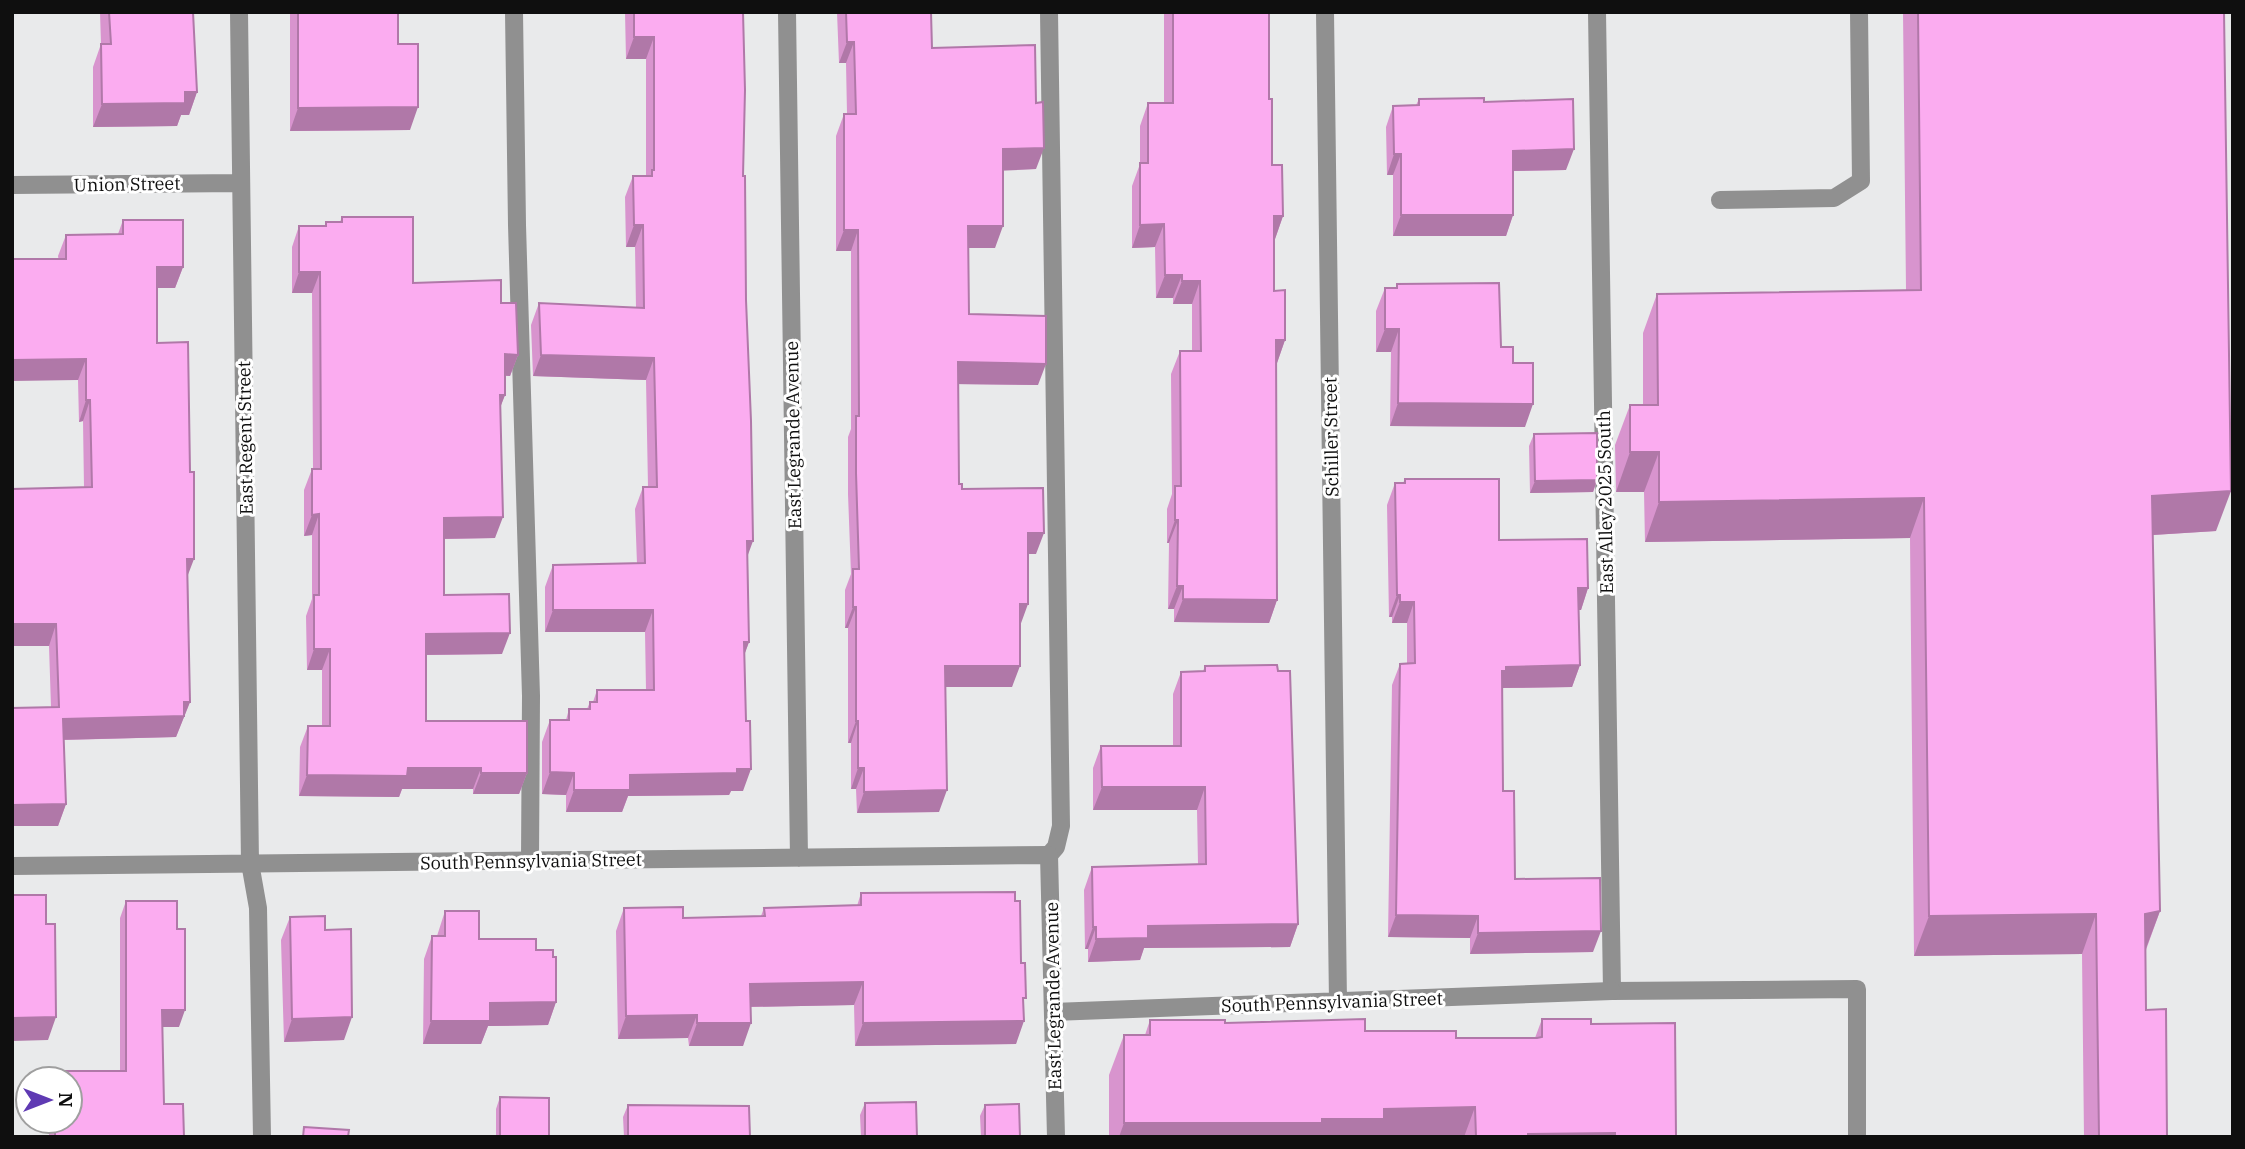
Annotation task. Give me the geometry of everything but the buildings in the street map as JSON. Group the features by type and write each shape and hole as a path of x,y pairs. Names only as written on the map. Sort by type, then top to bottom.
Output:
{"street":[{"name":"East Regent Street","path":"239,12 250,863 258,908 262,1137"},
{"path":"514,12 517,226 531,696 530,861"},
{"name":"East Legrande Avenue","path":"787,12 799,858"},
{"path":"1049,12 1061,826 1056,847 1049,855"},
{"name":"Schiller Street","path":"1325,12 1338,1002"},
{"name":"East Alley 2025 South","path":"1597,12 1612,991"},
{"path":"1720,200 1834,198 1861,181 1859,12"},
{"name":"Union Street","path":"12,186 242,183"},
{"name":"South Pennsylvania Street","path":"12,866 1049,855"},
{"name":"East Legrande Avenue","path":"1049,855 1056,1137"},
{"name":"South Pennsylvania Street","path":"1053,1012 1612,991 1857,989 1857,1137"}]}
